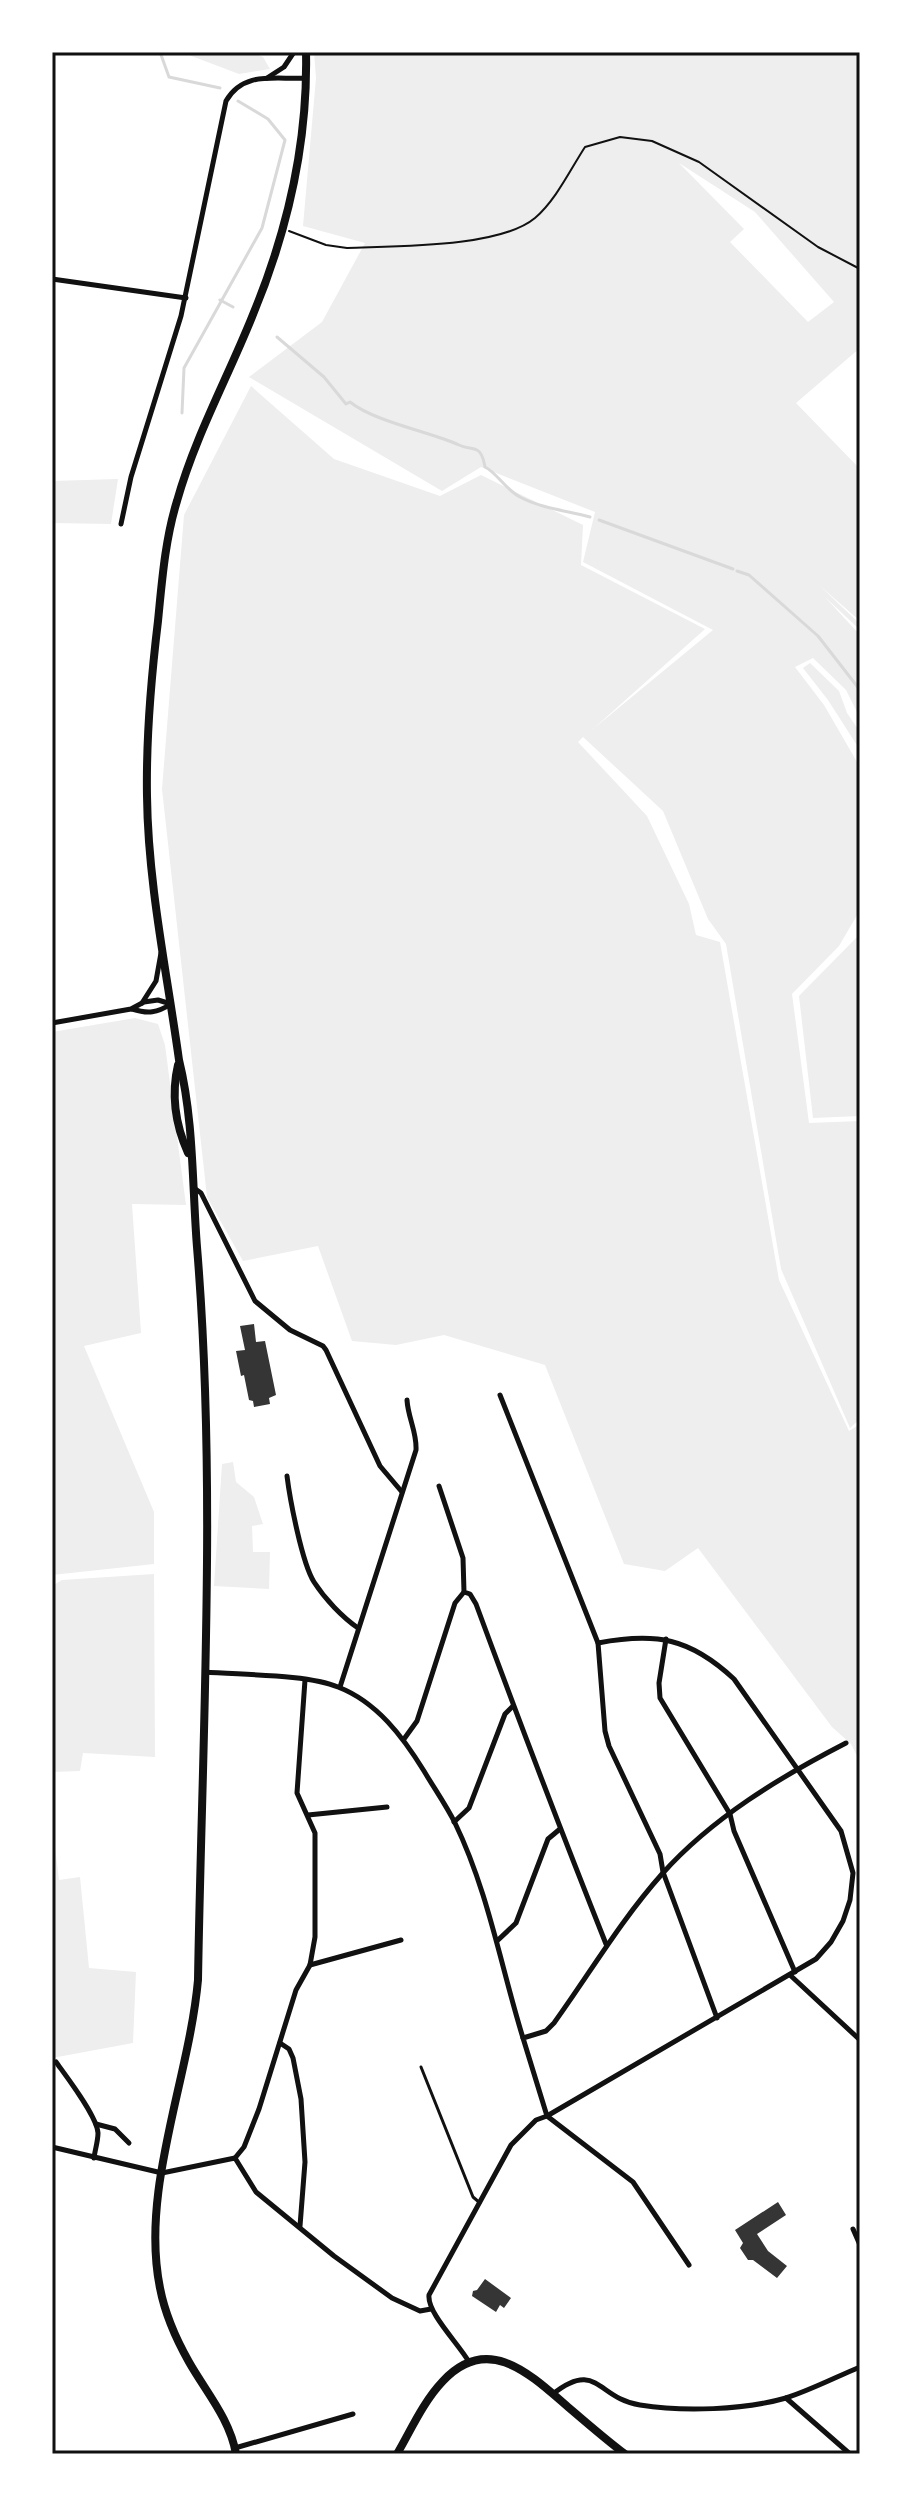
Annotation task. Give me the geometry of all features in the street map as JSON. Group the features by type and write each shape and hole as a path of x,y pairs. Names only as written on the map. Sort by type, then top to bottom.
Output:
{"main road":[{"path":"235,2451 225,2421 177,2340 160,2289 155,2239 156,2208 187,2056 198,1980 208,1449 203,1312 193,1187 190,1158 182,1140 176,1111 175,1077 179,1060 150,849 147,797 153,660 167,545 186,472 252,318 285,229 303,130 306,52"},
{"path":"397,2454 426,2397 444,2379 469,2362 492,2359 510,2363 625,2454"}],"street":[{"path":"267,78 284,67 294,52"},
{"path":"121,524 131,477 186,298 226,101 237,86 252,79 306,78"},
{"path":"52,279 186,298"},
{"path":"141,1004 156,981 162,944"},
{"path":"52,1023 131,1009 158,1000 171,1004"},
{"path":"131,1009 159,1012 171,1004"},
{"path":"193,1187 201,1193 255,1301 290,1330 323,1346 380,1466 402,1492"},
{"path":"500,1395 598,1643 609,1746 660,1854 663,1872 717,2018"},
{"path":"340,1687 416,1450 407,1400"},
{"path":"287,1476 289,1495 311,1575 332,1604 358,1628"},
{"path":"404,1739 417,1721 455,1603 464,1592 463,1558 439,1486"},
{"path":"464,1592 470,1594 476,1604 606,1944"},
{"path":"469,2362 428,2303 431,2288 481,2204 511,2145 536,2120 816,1959 831,1942 850,1900 853,1873 841,1831 734,1679 715,1661 666,1639 643,1637 598,1643"},
{"path":"666,1639 659,1683 660,1698 730,1814 734,1831 792,1973 860,2040"},
{"path":"204,1672 305,1680 340,1687 373,1709 404,1739 454,1822 475,1873 547,2116 633,2182 689,2265"},
{"path":"52,2147 162,2173 235,2158 244,2147 296,1990 310,1965 315,1937 315,1833 297,1793 305,1680"},
{"path":"454,1822 469,1808 505,1714 513,1706"},
{"path":"523,2038 546,2031 554,2023 606,1944 663,1872 730,1814 798,1768 846,1743"},
{"path":"308,1815 387,1807"},
{"path":"497,1941 516,1923 548,1839 560,1829"},
{"path":"310,1965 401,1940"},
{"path":"279,2043 289,2049 293,2058 301,2099 305,2162 300,2227"},
{"path":"56,2062 96,2124 98,2132 94,2158"},
{"path":"96,2124 115,2129 129,2143"},
{"path":"235,2158 256,2192 334,2256 392,2298 420,2311 431,2309"},
{"path":"853,2229 860,2245"},
{"path":"553,2394 578,2378 591,2381 621,2400 640,2405 729,2407 786,2398 860,2367"},
{"path":"786,2398 850,2454"},
{"path":"235,2451 353,2414"}],"lane":[{"path":"421,2067 473,2197 481,2204"}],"path":[{"path":"285,229 326,245 347,248 464,240 514,230 543,211 585,147 620,137 652,141 699,162 818,247 860,269"}],"shaded area":[{"path":"181,52 251,52 263,57 270,69 239,74"},
{"path":"314,52 860,52 860,348 796,403 860,469 860,621 819,585 860,624 860,630 825,597 860,635 860,718 846,690 813,658 795,667 824,705 860,767 860,910 839,946 792,994 809,1123 860,1121 860,1419 850,1428 781,1269 726,944 708,919 663,811 583,737 578,742 647,816 689,904 696,935 720,942 779,1280 849,1431 860,1424 860,1762 851,1744 832,1727 698,1548 665,1571 624,1564 545,1365 444,1335 396,1345 352,1341 318,1246 243,1261 207,1197 162,789 184,515 251,386 334,459 440,496 481,475 583,525 581,565 705,629 593,729 713,630 583,562 595,512 481,467 442,491 249,377 322,322 365,243 303,226 316,78","holes":["679,163 755,212 834,302 808,322 730,242 744,229"]},
{"path":"118,479 111,524 52,523 52,481"},
{"path":"810,663 839,691 847,713 860,732 860,750 803,668"},
{"path":"860,934 860,1116 813,1118 799,996"},
{"path":"135,1018 158,1024 165,1045 186,1205 132,1204 141,1333 84,1346 154,1512 154,1564 52,1575 52,1032"},
{"path":"233,1462 236,1482 254,1497 263,1524 252,1526 253,1552 270,1552 269,1589 214,1586 222,1464"},
{"path":"154,1574 155,1757 83,1753 80,1771 52,1772 52,1586 62,1580"},
{"path":"52,1823 59,1880 80,1877 89,1968 136,1972 133,2043 52,2058"}],"building":[{"path":"254,1324 256,1342 265,1341 276,1395 269,1398 270,1404 254,1407 253,1401 249,1400 244,1375 241,1376 236,1351 245,1350 240,1326"},
{"path":"778,2202 786,2215 757,2234 768,2251 787,2266 777,2278 753,2260 748,2260 740,2248 743,2243 735,2230"},
{"path":"485,2279 511,2298 504,2308 500,2305 496,2312 472,2296"}],"waterway":[{"path":"160,52 169,77 220,88"},
{"path":"182,413 184,368 262,228 285,140 268,119 238,101"},
{"path":"220,300 233,307"},
{"path":"277,337 324,377 346,404 350,402 388,421 477,450 485,467 520,497 545,507 590,517"},
{"path":"599,520 733,569"},
{"path":"737,571 749,575 818,636 860,690"}]}
